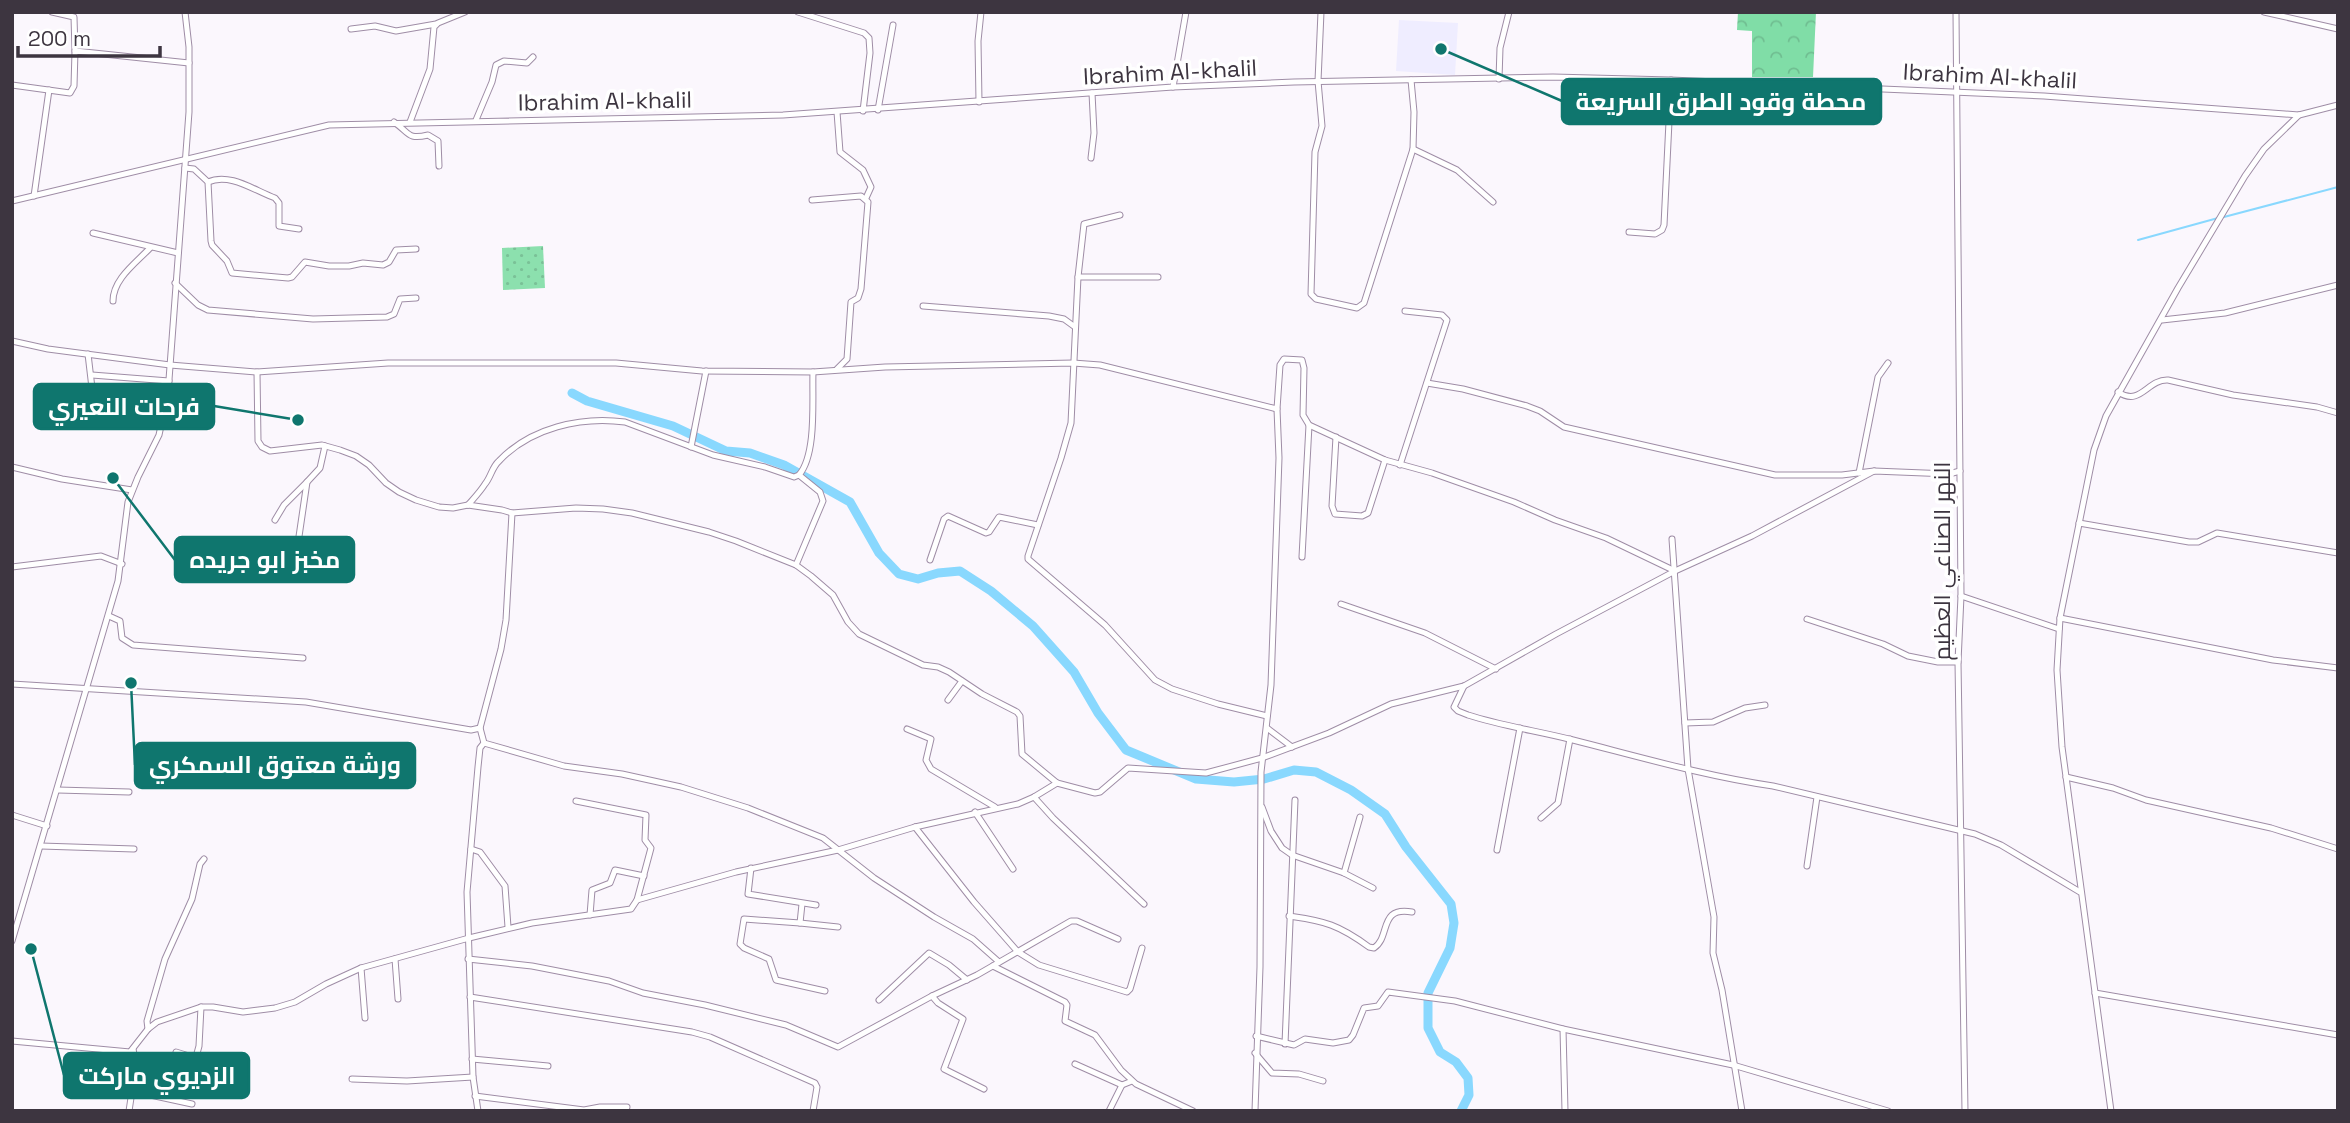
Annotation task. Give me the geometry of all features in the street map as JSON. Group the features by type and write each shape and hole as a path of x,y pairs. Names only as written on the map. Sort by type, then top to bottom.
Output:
{"street":[{"path":"12,85 65,93 74,90 75,15 52,12"},
{"path":"12,941 109,616 122,564 128,502 159,435 169,381 189,112 185,12"},
{"path":"351,29 375,26 396,31 436,24 464,12"},
{"path":"798,12 864,33 869,38 870,60 863,111"},
{"path":"979,102 978,41 981,12"},
{"path":"1173,87 1185,12"},
{"path":"1321,12 1318,82 1322,126 1315,152 1313,297 1357,308 1364,303 1413,149 1411,80"},
{"path":"1499,79 1500,48 1508,12"},
{"name":"النهر الصناعي العظيم","path":"1956,12 1961,596 1958,662 1965,1111"},
{"path":"2264,12 2338,29"},
{"path":"410,122 430,69 436,24"},
{"path":"878,110 893,25"},
{"path":"75,51 189,63"},
{"path":"476,120 496,65 504,61 527,63 533,57"},
{"name":"Ibrahim Al-khalil","path":"12,201 317,127 394,122 641,120 863,111 1173,87 1553,77 1956,92 2132,101 2299,115 2338,105"},
{"path":"1629,232 1655,234 1662,230 1664,225 1671,80"},
{"path":"34,195 49,90"},
{"path":"1091,158 1094,133 1092,93"},
{"path":"836,370 847,359 852,302 858,298 861,289 868,206 866,198 871,187 863,170 840,152 837,112"},
{"path":"2111,1111 2080,892 2059,713 2057,670 2060,618 2094,450 2118,392 2245,176 2264,149 2299,115"},
{"path":"394,122 410,137 428,135 438,141 439,166"},
{"path":"1413,149 1457,170 1493,202"},
{"path":"185,168 194,169 208,182 212,245 227,261 232,273 288,278 305,262 329,266 363,263 383,265 389,262 396,250 416,249"},
{"path":"208,182 215,179 237,181 275,198 279,203 279,226 299,229"},
{"path":"812,200 862,196 866,198"},
{"path":"1120,215 1084,224 1078,277 1070,423 1062,458 1027,556 1105,625 1155,680 1218,704 1267,716"},
{"path":"93,233 178,253"},
{"path":"113,301 114,289 120,280 150,248"},
{"path":"1078,277 1158,277"},
{"path":"175,283 203,308 281,317 387,317 394,314 400,299 416,298"},
{"path":"2162,320 2225,313 2338,285"},
{"path":"923,306 1049,316 1064,319 1075,327"},
{"path":"1400,465 1447,320 1442,315 1405,311"},
{"path":"12,341 170,365 257,372 388,363 616,363 706,371 813,372 885,367 1073,363 1100,365 1277,409"},
{"path":"86,421 92,388 88,354"},
{"path":"1255,1111 1255,1053 1261,967 1260,804 1262,758 1267,727 1277,513 1277,409 1280,365 1284,359 1302,360 1304,368 1303,415 1309,425 1302,557"},
{"path":"1859,473 1878,377 1888,363"},
{"path":"691,447 706,371"},
{"path":"257,372 258,440 262,447 270,451 325,446 356,456 386,483 416,500 453,508 468,505 512,513 576,508 632,513 709,532 796,565 833,596 848,622 859,634 923,665 938,667 1017,712 1020,716 1022,754 1056,783 1095,793 1100,792 1128,768 1135,766 1206,773 1292,747 1391,704 1464,687 1556,634 1675,571 1752,536 1874,471"},
{"path":"468,505 487,482 500,459 526,440 562,425 594,421 625,422 691,447 794,477 799,475 811,437 813,372"},
{"path":"92,375 169,381"},
{"path":"2118,392 2130,397 2137,396 2158,382 2168,380 2233,395 2317,407 2338,413"},
{"path":"1427,383 1463,389 1527,406 1574,430 1750,471 1795,476 1874,471 1949,474 1960,471"},
{"path":"1309,425 1385,460 1432,473 1606,538 1675,571"},
{"path":"1336,437 1332,506 1335,514 1362,516 1368,513 1385,460"},
{"path":"275,520 284,505 320,468 325,446"},
{"path":"12,467 62,479 132,490"},
{"path":"796,565 823,501 820,492 799,475"},
{"path":"297,550 307,482"},
{"path":"478,1111 472,1077 467,892 479,752 484,743 480,728 506,620 512,513"},
{"path":"930,561 944,519 948,516 986,533 993,528 999,517 1038,526"},
{"path":"2079,523 2189,542 2198,542 2217,533 2338,553"},
{"path":"1672,539 1688,769 1714,917 1713,953 1722,990 1742,1111"},
{"path":"12,567 101,556 122,564"},
{"path":"1961,596 2059,629"},
{"path":"1341,604 1425,633 1496,669"},
{"path":"109,616 120,621 122,638 133,645 303,658"},
{"path":"2060,618 2273,660 2338,668"},
{"path":"1807,619 1883,644 1908,656 1945,663 1958,662"},
{"path":"948,700 962,681"},
{"path":"12,684 306,702 471,730 480,728"},
{"path":"1464,687 1454,705 1456,710 1478,718 1745,783 1773,786 1961,830 1994,841 2080,892"},
{"path":"1685,723 1713,722 1745,708 1765,705"},
{"path":"1267,727 1292,747"},
{"path":"1497,850 1520,728"},
{"path":"907,729 931,739 926,760 931,769 995,807"},
{"path":"1541,818 1558,803 1570,739"},
{"path":"484,743 564,766 662,782 725,800 823,838 874,878 973,939 996,964 1065,1002 1065,1021 1095,1035 1132,1080 1193,1111"},
{"path":"2066,777 2113,788 2146,800 2271,828 2338,849"},
{"path":"637,900 751,868 838,850 915,827 1018,804 1056,783"},
{"path":"58,790 129,792"},
{"path":"1034,797 1144,904"},
{"path":"1807,866 1817,797"},
{"path":"1285,1044 1295,800"},
{"path":"12,1041 125,1053 133,1049 157,1022 201,1007 243,1012 275,1009 295,1002 361,968 508,928 631,909 637,900 651,848 645,840 646,816 576,801"},
{"path":"1260,804 1276,841 1292,855 1344,873 1373,888"},
{"path":"975,812 1013,869"},
{"path":"12,815 47,826"},
{"path":"1344,873 1360,817"},
{"path":"915,827 974,902 1018,951 1039,965 1127,992 1142,948"},
{"path":"41,846 134,849"},
{"path":"471,849 480,852 505,886 508,928"},
{"path":"148,1029 147,1021 165,959 188,910 200,864 204,859"},
{"path":"751,868 748,894 816,905"},
{"path":"590,915 592,890 610,883 615,870 644,876"},
{"path":"800,923 802,904"},
{"path":"1290,916 1318,920 1342,928 1369,947 1374,947 1380,942 1392,915 1399,911 1412,912"},
{"path":"825,991 776,980 767,957 741,946 744,919 838,927"},
{"path":"468,959 532,966 609,981 643,993 705,1005 786,1026 838,1046 967,980 1073,921 1118,939"},
{"path":"879,1000 929,953 967,980"},
{"path":"396,959 398,999"},
{"path":"361,968 365,1018"},
{"path":"1256,1036 1294,1045 1308,1039 1334,1043 1349,1040 1364,1008 1378,1006 1390,992 1455,1001 1563,1029 1733,1065 1830,1096 1888,1111"},
{"path":"2095,993 2338,1035"},
{"path":"932,996 963,1019 944,1069 984,1088"},
{"path":"470,997 675,1028 710,1037 815,1083 817,1087 813,1111"},
{"path":"196,1057 201,1007"},
{"path":"1563,1029 1565,1111"},
{"path":"129,1111 136,1065 133,1049"},
{"path":"176,1052 215,1064"},
{"path":"1255,1053 1272,1073 1298,1074 1323,1081"},
{"path":"472,1059 548,1066"},
{"path":"1075,1065 1122,1085"},
{"path":"352,1079 407,1081 472,1077"},
{"path":"1109,1111 1122,1085 1132,1080"},
{"path":"132,1091 192,1104"},
{"path":"475,1096 584,1110 627,1107"},
{"path":"1172,1111 1176,1102"}],"shaded area":[{"path":"1399,20 1458,23 1455,75 1396,71"}],"green space":[{"path":"1738,12 1816,12 1813,77 1752,77 1752,31 1737,30"},
{"path":"543,246 545,288 503,290 502,248"}],"waterway":[{"path":"2224,217 2338,187"},
{"path":"2138,240 2218,218"},
{"path":"572,393 587,401 673,426 726,451 750,453 784,465 850,502 879,553 899,574 918,579 938,573 960,571 991,591 1033,626 1074,672 1098,713 1126,750 1196,779 1234,782 1264,779 1294,770 1316,772 1351,790 1385,814 1406,847 1451,904 1454,923 1450,948 1428,993 1428,1028 1440,1052 1456,1062 1468,1078 1469,1095 1461,1111"}],"place":[{"name":"محطة وقود الطرق السريعة","path":"1441,49"},
{"name":"فرحات النعيري","path":"298,420"},
{"name":"مخبز ابو جريده","path":"113,478"},
{"name":"ورشة معتوق السمكري","path":"131,683"},
{"name":"الزديوي ماركت","path":"31,949"}]}
